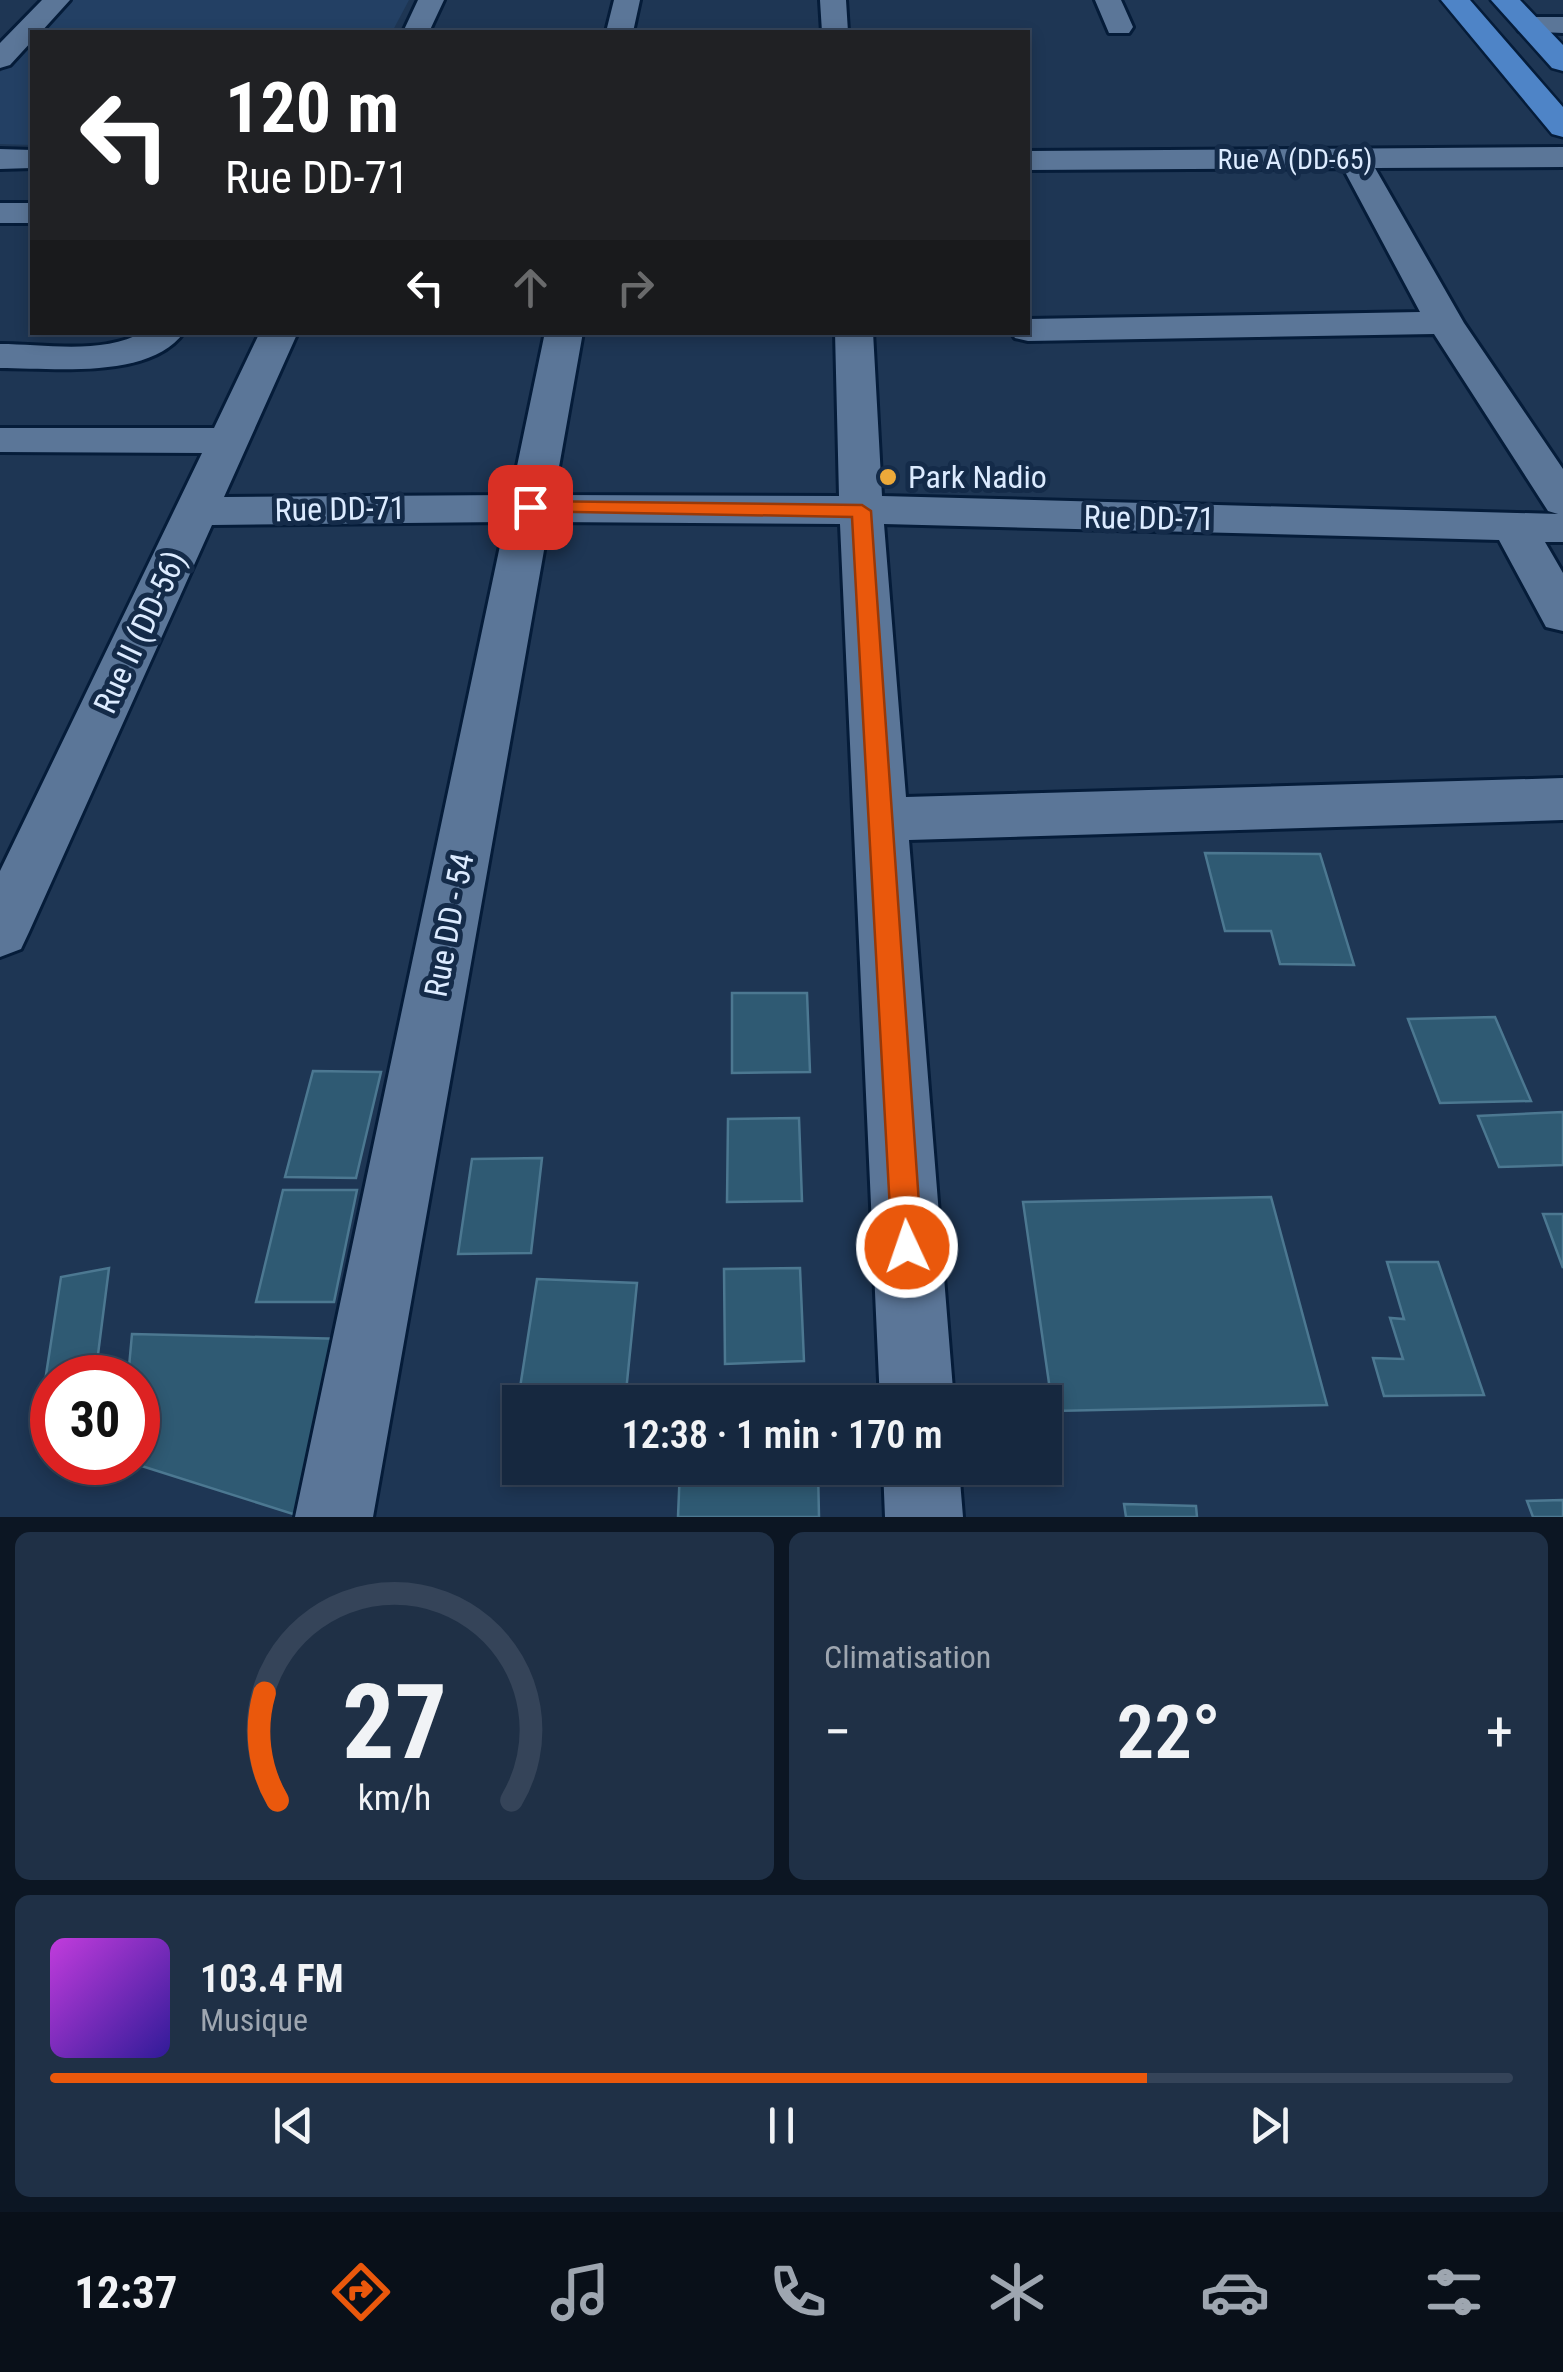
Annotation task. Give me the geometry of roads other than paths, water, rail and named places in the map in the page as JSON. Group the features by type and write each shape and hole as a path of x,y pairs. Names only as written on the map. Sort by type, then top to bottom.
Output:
{"main road":[{"path":"1454,0 1563,127"},
{"path":"1505,0 1563,62"}],"street":[{"path":"417,30 431,0"},
{"path":"620,30 627,0"},
{"path":"833,0 835,30"},
{"path":"1108,0 1119,27"},
{"path":"0,16 49,8"},
{"path":"0,59 49,8"},
{"path":"1528,25 1563,25"},
{"name":"Rue A (DD-65)","path":"1030,160 1563,157"},
{"path":"1354,158 1445,323 1563,502"},
{"path":"0,159 30,159"},
{"path":"0,213 30,213"},
{"path":"1030,330 1445,323"},
{"path":"0,356 124,354 146,350 162,335"},
{"name":"Rue II (DD-56)","path":"0,932 277,335"},
{"name":"Rue DD - 54","path":"334,1517 563,335"},
{"path":"854,335 916,1385"},
{"path":"0,440 227,441"},
{"name":"Rue DD-71","path":"196,511 530,507 862,511 1563,528"},
{"path":"1514,526 1563,615"},
{"path":"881,819 1563,800"},
{"path":"922,1485 924,1517"}],"place":[{"name":"Park Nadio","path":"888,477"}]}
